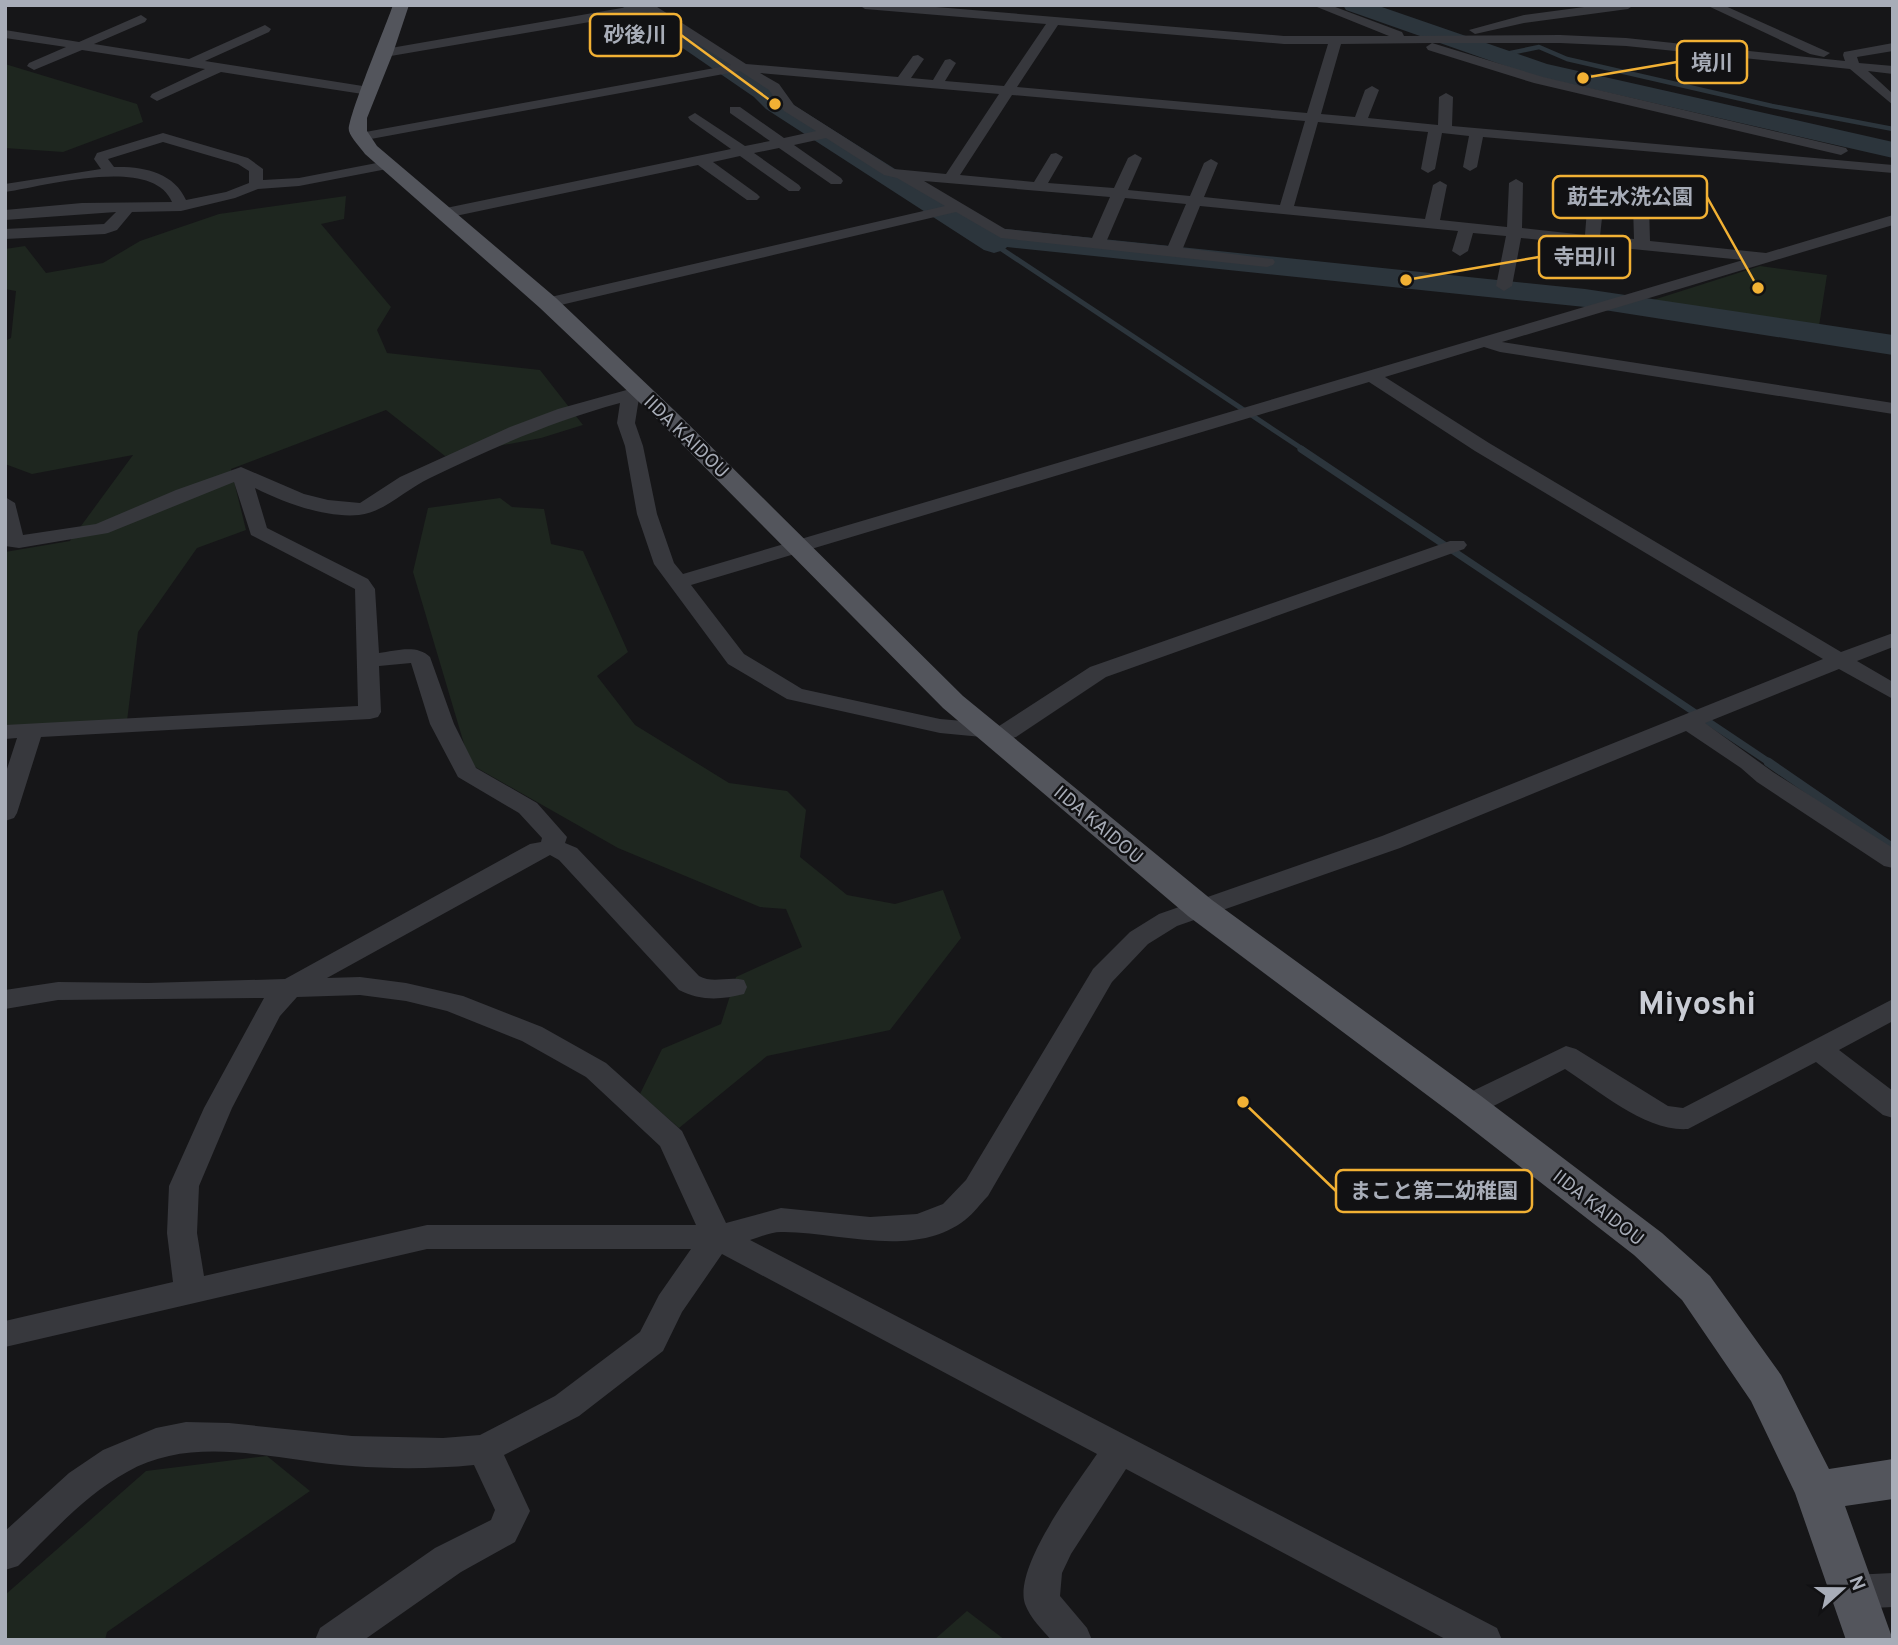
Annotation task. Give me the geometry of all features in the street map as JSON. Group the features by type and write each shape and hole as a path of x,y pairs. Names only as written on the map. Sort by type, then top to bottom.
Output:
{"main road":[{"path":"360,137 358,118 385,53 401,5"},
{"name":"IIDA KAIDOU","path":"360,137 387,165 548,303 635,393 799,546 953,702 990,734 1200,908 1468,1106 1648,1244 1696,1288 1766,1388 1817,1491 1870,1640"},
{"path":"1817,1491 1893,1479"}],"street":[{"path":"865,5 1229,36 1335,42 1626,42 1851,61 1893,47"},
{"path":"1318,5 1413,41 1538,80 1893,163"},
{"path":"1471,32 1524,19 1628,5"},
{"path":"1712,5 1815,51 1893,70"},
{"path":"385,53 646,8 774,88 789,108 828,134 889,172 902,175 1286,209 1764,257"},
{"path":"34,66 141,19"},
{"path":"951,178 1054,21"},
{"path":"191,63 265,29"},
{"path":"5,34 369,91"},
{"path":"1286,209 1335,42"},
{"path":"902,81 918,60"},
{"path":"1851,61 1893,101"},
{"path":"937,85 950,63"},
{"path":"157,97 220,67"},
{"path":"360,137 739,67 1893,169"},
{"path":"1360,122 1372,90"},
{"path":"1428,169 1446,97"},
{"path":"736,110 780,144 836,181"},
{"path":"695,117 794,188"},
{"path":"1470,167 1478,132"},
{"path":"446,214 828,134"},
{"path":"110,172 101,159 102,156 163,137 243,161 256,169 256,185"},
{"path":"1038,187 1056,158"},
{"path":"1097,244 1117,193 1135,158"},
{"path":"701,160 752,197"},
{"path":"1194,162 1230,165"},
{"path":"1173,252 1212,163"},
{"path":"5,215 82,208 181,206 230,195 256,185 299,182 387,165"},
{"path":"5,188 122,171 156,176 169,183 177,192 181,206"},
{"path":"902,175 954,208 1001,233 1267,262"},
{"path":"1504,286 1514,233 1516,183"},
{"path":"1423,185 1458,186"},
{"path":"1431,225 1440,186"},
{"path":"1642,206 1643,245"},
{"path":"5,234 105,229 112,227 127,208"},
{"path":"548,303 954,208"},
{"path":"1592,240 1595,209"},
{"path":"676,583 1893,220"},
{"path":"1460,251 1467,228"},
{"path":"1858,230 1893,236"},
{"path":"1483,341 1500,347 1893,409"},
{"path":"1370,375 1482,447 1893,692"},
{"path":"241,473 258,484 326,506 357,509 370,506 397,485 471,450 554,416 635,393"},
{"path":"635,393 626,423 634,446 647,514 664,564 736,659 795,694 940,726 990,734 1008,732 1098,672 1457,545"},
{"path":"5,503 9,539 19,542 101,529 121,523 183,494 241,473"},
{"path":"5,732 370,712 365,589 361,583 285,547 258,531 241,473"},
{"path":"5,1334 426,1237 717,1237 781,1220 904,1230 953,1212 977,1188 1102,976 1139,938 1168,920 1391,842 1893,639"},
{"path":"369,660 416,656 422,662 442,724 466,772 528,808 555,837 552,847"},
{"path":"1686,721 1749,763 1765,778 1893,860"},
{"path":"5,813 31,731"},
{"path":"190,1290 182,1233 184,1186 218,1108 269,1010 289,989 464,890 539,850 552,847 568,853 689,983 699,989 734,987"},
{"path":"5,1000 58,990 360,986 406,992 453,1003 532,1034 596,1070 671,1139 717,1237 1483,1640"},
{"path":"1468,1106 1566,1056 1658,1114 1681,1119 1893,1009"},
{"path":"1818,1049 1893,1107"},
{"path":"5,1555 81,1484 115,1461 156,1443 187,1437 229,1438 352,1451 443,1453 484,1449 567,1406 652,1341 670,1304 717,1237"},
{"path":"1074,1640 1042,1601 1044,1573 1058,1543 1120,1448"},
{"path":"333,1640 448,1560 503,1531 513,1511 484,1449"},
{"path":"1853,1592 1893,1590"}],"shaded area":[{"path":"5,64 137,104 143,122 63,152 5,148"},
{"path":"346,196 344,219 321,224 391,307 377,330 387,353 540,370 583,425 541,438 445,456 386,410 231,469 246,530 197,548 138,632 127,721 5,727 5,552 70,541 133,455 32,474 5,464 5,341 11,338 16,291 5,289 5,249 25,246 46,273 103,263 140,241 219,214"},
{"path":"1760,266 1827,275 1819,326 1650,301"},
{"path":"500,498 512,507 544,509 551,544 583,551 628,652 597,676 635,725 729,783 787,791 806,810 800,857 847,895 895,904 943,890 961,938 890,1030 767,1056 679,1128 640,1094 662,1049 721,1024 736,977 802,947 786,909 760,907 618,848 470,764 413,572 428,508"},
{"path":"267,1456 310,1491 107,1632 105,1640 5,1640 5,1595 146,1471"},
{"path":"967,1611 1005,1640 934,1640"}],"waterway":[{"path":"631,5 763,92 775,104 980,235"},
{"path":"1354,5 1540,70 1893,150"},
{"path":"1496,56 1539,47 1567,59 1772,106 1893,129"},
{"path":"980,235 1585,298 1893,345"},
{"path":"980,235 994,244"},
{"path":"994,244 1304,450"},
{"path":"1301,449 1770,763"},
{"path":"1768,762 1893,848"}],"place":[{"name":"境川","path":"1583,78"},
{"name":"砂後川","path":"775,104"},
{"name":"寺田川","path":"1406,280"},
{"name":"莇生水洗公園","path":"1758,288"},
{"name":"まこと第二幼稚園","path":"1243,1102"}],"district":[{"name":"Miyoshi","path":"1697,1002"}]}
